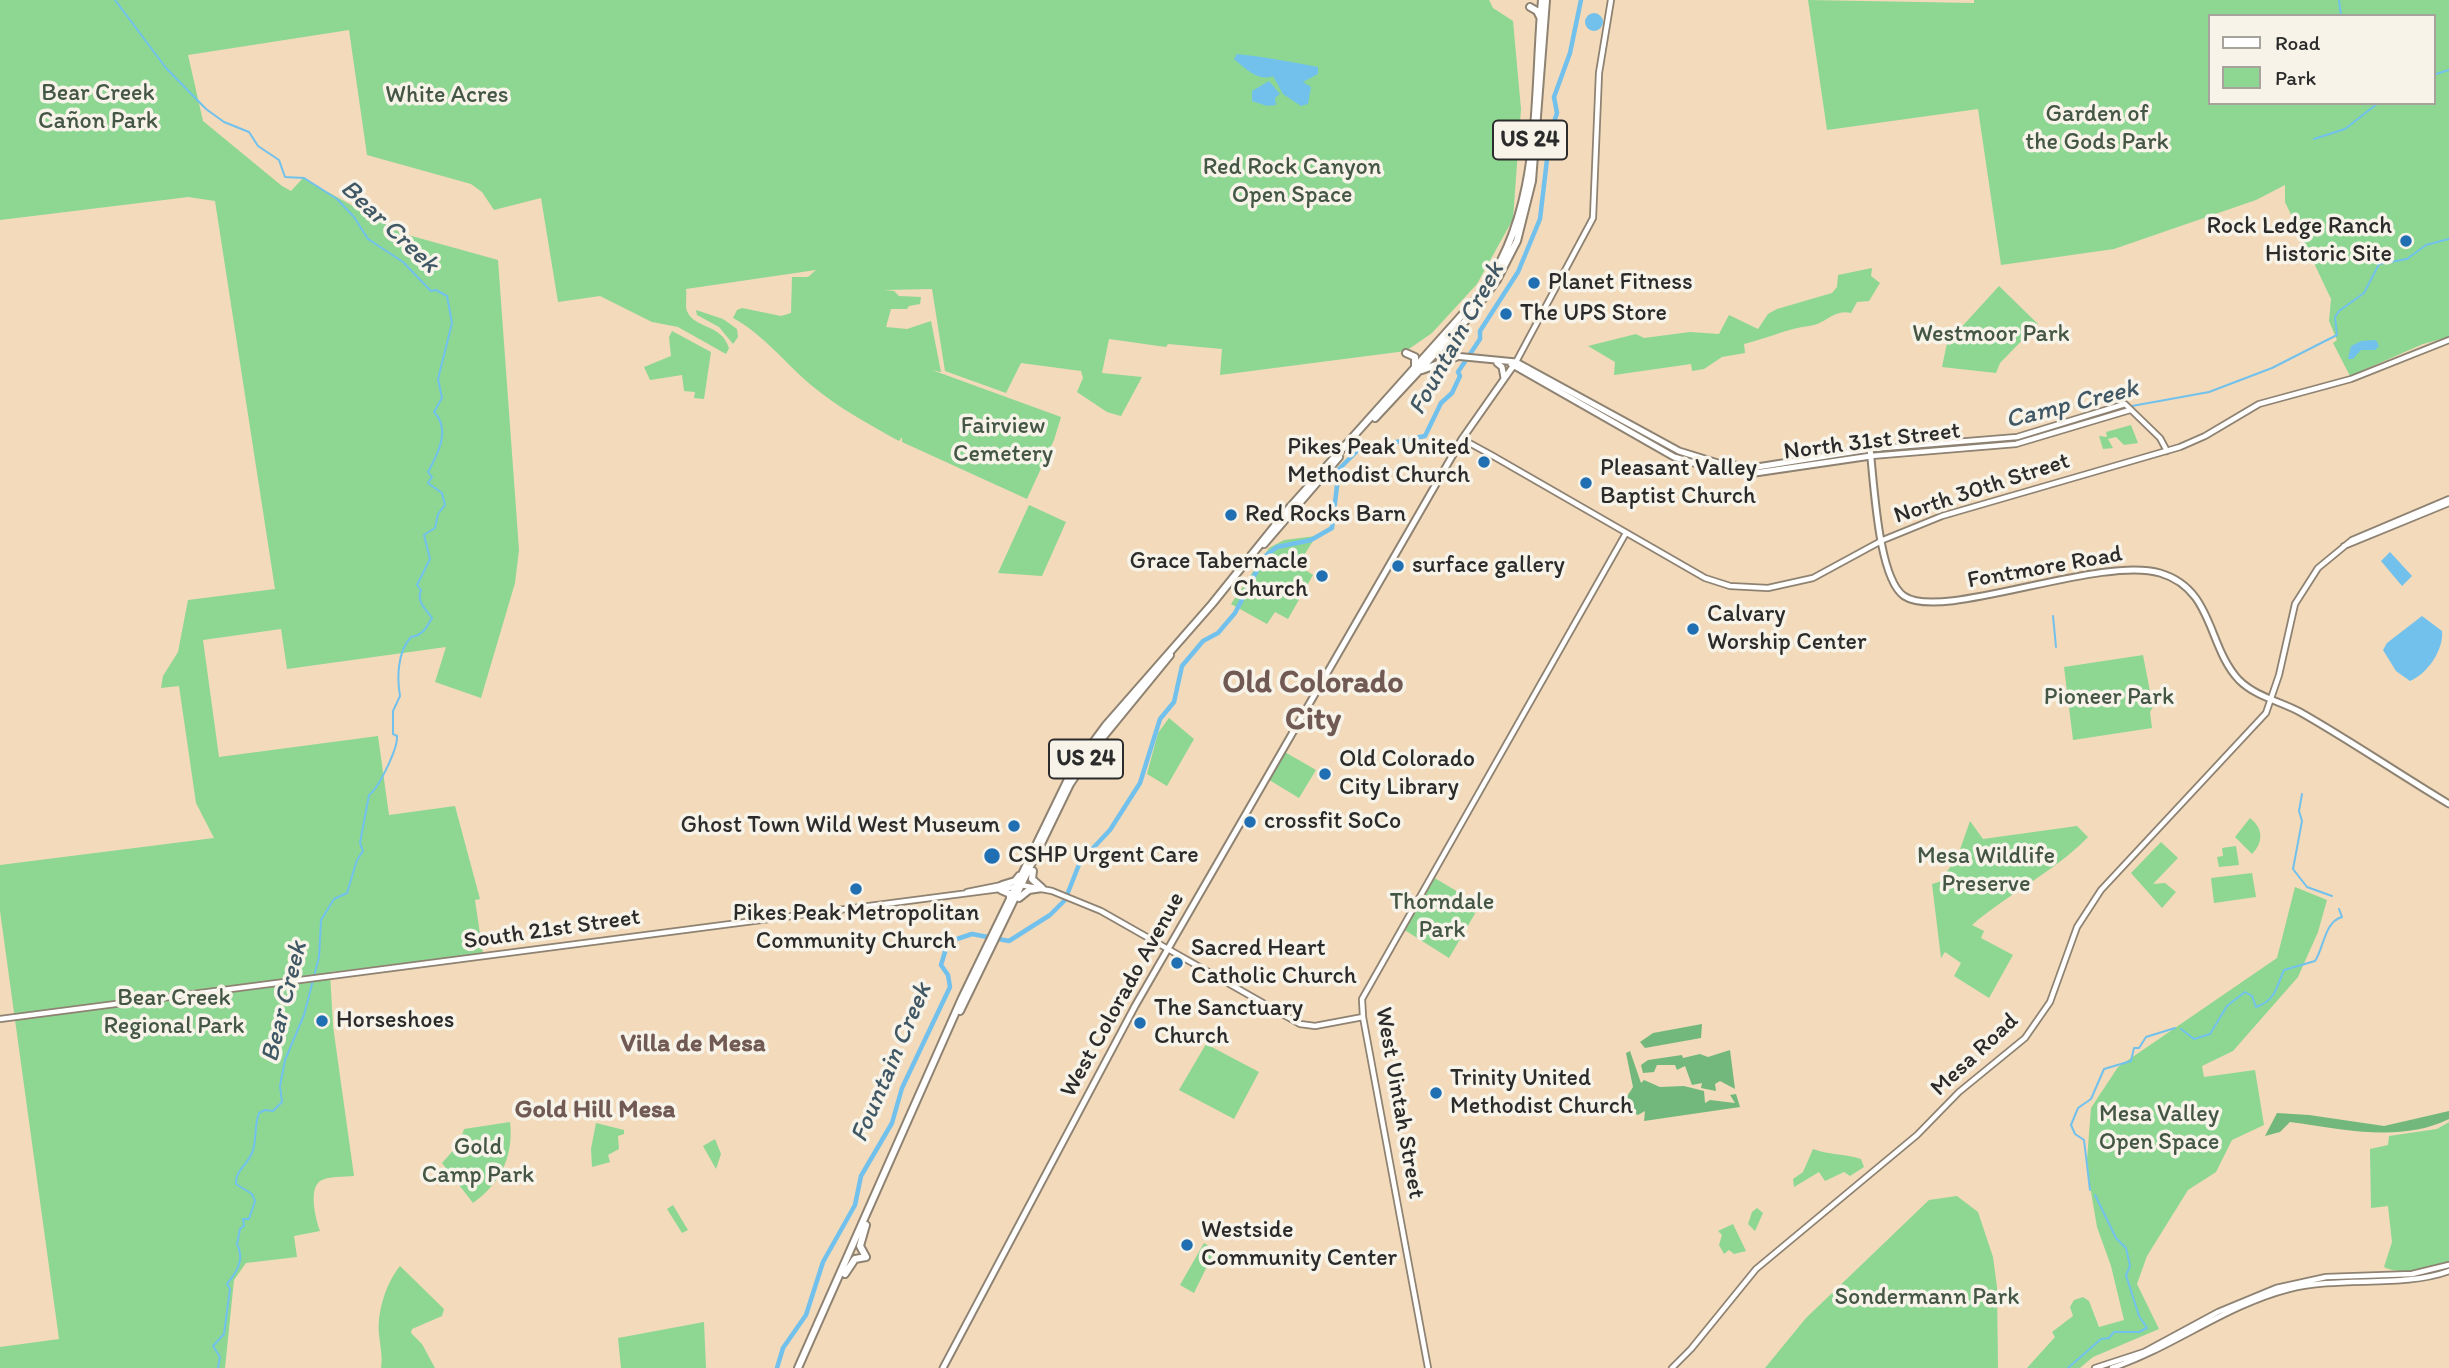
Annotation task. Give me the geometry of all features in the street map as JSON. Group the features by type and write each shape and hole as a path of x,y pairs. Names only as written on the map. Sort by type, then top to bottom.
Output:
{"highway":[{"name":"US 24","path":"997,931 1010,911 1029,859 1058,798 1080,760 1259,547 1412,374 1462,324 1501,268 1519,235 1531,190 1544,6"},
{"name":"US 24","path":"1430,355 1501,268"},
{"path":"1457,358 1447,351 1447,343 1462,324"},
{"path":"1406,353 1415,357 1412,374"},
{"path":"1412,374 1457,358"},
{"name":"US 24","path":"800,1368 844,1276 1009,903 1082,765 1174,649"},
{"path":"1037,853 1031,877 1042,888"},
{"path":"1009,903 1010,894 1002,887 1015,881 1029,859"},
{"path":"1010,911 1023,893 1042,888"},
{"name":"US 24","path":"800,1368 990,945"},
{"path":"844,1276 855,1259 866,1257 860,1246 866,1225"}],"main road":[{"name":"West Colorado Avenue","path":"943,1368 1096,1077 1168,949 1462,439 1515,363 1592,218 1600,62 1611,0"},
{"name":"North 30th Street","path":"1462,439 1705,578 1751,589 1779,587 1813,578 1883,540 1951,513 2167,451 2205,436 2259,404 2351,379 2449,340"},
{"path":"1430,355 1515,363"},
{"path":"1472,359 1515,363"},
{"path":"1497,363 1502,367 1504,378"},
{"name":"North 31st Street","path":"1515,363 1674,457 1720,471 1765,472 1870,452 2016,444 2131,410 2125,404 2017,437 1870,452 1757,467 1721,464 1679,452 1515,363"},
{"path":"2131,410 2160,438 2167,451"},
{"path":"1870,452 1883,540"},
{"name":"Mesa Road","path":"1672,1368 1691,1349 1756,1269 1917,1135 1959,1092 2021,1043 2050,1002 2077,927 2095,897 2255,727 2272,700 2300,594 2319,566 2343,547 2449,501"},
{"name":"West Uintah Street","path":"1428,1368 1363,1017 1366,988 1626,533"},
{"name":"Fontmore Road","path":"1883,540 1887,571 1894,585 1909,599 1926,603 1956,600 2024,585 2134,570 2158,572 2182,583 2198,599 2232,670 2250,689 2302,713 2449,804"},
{"name":"South 21st Street","path":"0,1019 306,978 470,960 1019,885 1042,888 1101,911 1300,1024 1315,1026 1363,1017"},
{"path":"2095,1368 2144,1352 2204,1319 2276,1288 2326,1277 2412,1274 2449,1265"},
{"path":"2112,1368 2152,1354 2201,1326 2276,1293 2323,1282 2424,1277 2449,1271"}],"green space":[{"path":"0,0 1489,0 1493,8 1513,21 1521,109 1513,219 1477,284 1432,333 1406,351 1220,375 1222,349 1168,344 1166,347 1109,339 1102,373 1142,377 1121,416 1107,412 1077,392 1083,378 1081,371 1021,363 1006,393 945,371 932,289 884,290 894,291 899,296 921,297 920,304 907,309 891,309 886,327 907,329 931,321 941,372 932,370 1061,417 1054,440 1027,499 902,442 902,437 899,441 854,415 811,385 764,341 733,318 737,310 742,308 781,316 791,313 792,277 808,277 816,270 686,289 686,309 690,317 720,334 729,348 726,354 678,327 652,322 600,296 558,302 541,198 494,210 482,192 471,184 367,155 349,30 188,55 203,121 282,186 291,191 303,178 401,233 498,260 519,550 515,583 481,698 435,682 446,647 287,669 281,629 203,640 219,757 378,736 389,815 455,806 480,899 475,900 483,954 330,972 333,1026 354,1176 327,1178 316,1185 314,1205 320,1231 294,1236 297,1257 246,1263 234,1280 225,1368 0,1368 0,1347 59,1339 0,911 0,865 214,838 196,803 179,686 161,688 163,676 178,652 188,600 275,589 215,201 188,197 0,220"},
{"name":"Garden of the Gods Park","path":"1808,0 1974,3 1974,0 2449,0 2449,337 2423,344 2350,376 2333,343 2337,340 2329,321 2331,299 2285,202 2285,185 2256,200 2114,249 2001,265 1978,109 1827,130"},
{"path":"1872,268 1871,276 1880,283 1869,301 1857,302 1851,313 1839,313 1815,325 1744,344 1745,353 1722,357 1704,369 1692,371 1691,364 1614,375 1615,362 1588,346 1636,334 1644,338 1690,332 1719,334 1729,315 1758,329 1768,314 1777,309 1832,293 1837,287 1838,275"},
{"name":"Westmoor Park","path":"1999,286 2038,324 2000,363 1996,373 1942,367 1947,343"},
{"path":"696,310 723,319 737,329 738,337 733,344 719,327 697,315"},
{"path":"672,331 711,352 704,399 694,398 695,392 684,391 682,375 650,380 644,367 671,356 669,337"},
{"path":"2131,425 2138,443 2124,445 2116,437 2108,439 2113,448 2103,449 2099,436 2107,437 2106,432"},
{"path":"1029,505 1066,522 1042,576 998,573"},
{"path":"1316,536 1298,565 1313,575 1288,619 1275,612 1267,624 1231,604 1269,548 1284,540"},
{"name":"Pioneer Park","path":"2143,655 2153,707 2150,712 2152,728 2073,740 2064,667"},
{"path":"1169,718 1194,739 1167,786 1147,774 1158,733"},
{"path":"1283,751 1316,770 1299,798 1266,778"},
{"path":"2250,818 2260,831 2259,845 2252,854 2235,837"},
{"name":"Mesa Wildlife Preserve","path":"1970,821 1983,839 2077,826 2088,837 2061,861 1972,925 1984,931 1981,938 2013,955 1989,998 1954,976 1961,963 1945,952 1941,958 1932,884 1939,882 1957,858"},
{"path":"2161,842 2178,858 2153,884 2165,883 2176,892 2162,908 2131,873"},
{"path":"2236,846 2239,865 2219,867 2217,857 2223,856 2222,848"},
{"path":"2252,873 2256,897 2214,903 2211,878"},
{"name":"Thorndale Park","path":"1433,877 1480,905 1449,958 1403,929"},
{"name":"Mesa Valley Open Space","path":"2295,887 2327,900 2318,932 2298,977 2233,1051 2202,1066 2204,1077 2255,1070 2264,1125 2232,1140 2216,1172 2188,1190 2147,1256 2137,1284 2159,1329 2093,1357 2080,1368 2027,1368 2055,1337 2052,1332 2073,1316 2070,1307 2074,1300 2083,1297 2089,1301 2099,1327 2124,1320 2111,1266 2097,1227 2090,1186 2087,1160 2091,1108 2118,1067 2277,958"},
{"path":"1702,1024 1701,1038 1645,1048 1640,1042 1653,1033"},
{"path":"1206,1044 1259,1072 1234,1119 1179,1090"},
{"path":"1730,1050 1735,1089 1720,1081 1715,1084 1716,1091 1701,1088 1702,1083 1692,1085 1685,1066 1677,1070 1675,1065 1657,1065 1654,1072 1643,1073 1641,1065 1648,1060 1700,1054 1708,1057"},
{"path":"1630,1051 1641,1083 1644,1080 1660,1087 1684,1086 1704,1091 1705,1103 1710,1100 1735,1103 1730,1095 1736,1094 1740,1107 1644,1121 1645,1111 1638,1115 1630,1111 1627,1105 1621,1106 1633,1087 1626,1053"},
{"path":"2449,1111 2449,1119 2411,1131 2371,1132 2290,1122 2280,1132 2265,1136 2277,1113 2384,1126"},
{"name":"Gold Camp Park","path":"510,1122 510,1146 503,1168 491,1187 473,1203 442,1163 459,1144 464,1129"},
{"path":"2449,1122 2449,1261 2417,1270 2391,1270 2384,1267 2392,1242 2388,1206 2371,1208 2370,1149 2388,1145 2389,1136 2437,1129"},
{"path":"596,1123 624,1130 624,1134 618,1136 619,1149 608,1155 610,1162 592,1167 591,1149"},
{"path":"715,1139 721,1154 716,1169 703,1146"},
{"path":"1813,1149 1861,1159 1864,1167 1850,1176 1844,1172 1825,1181 1819,1172 1794,1187 1793,1179 1803,1172"},
{"name":"Sondermann Park","path":"1957,1196 1978,1212 1993,1257 1997,1287 1998,1368 1765,1368 1806,1318 1929,1200"},
{"path":"673,1205 688,1230 682,1233 667,1209"},
{"path":"1757,1208 1763,1213 1755,1231 1748,1224 1752,1212"},
{"path":"1733,1224 1746,1251 1734,1254 1729,1250 1724,1254 1719,1245 1722,1235 1718,1231"},
{"path":"1204,1243 1215,1250 1194,1293 1180,1285"},
{"path":"400,1266 444,1309 442,1316 412,1329 411,1333 422,1344 435,1368 381,1368 381,1307 387,1289"},
{"path":"704,1322 706,1368 621,1368 618,1338"}],"water":[{"path":"1594,13 1600,16 1603,22 1600,28 1594,31 1588,28 1585,22 1588,16"},
{"path":"1237,54 1318,67 1318,74 1303,82 1311,87 1308,104 1301,106 1283,94 1273,76 1257,76 1248,70 1234,59"},
{"path":"1269,81 1280,94 1275,98 1276,105 1267,106 1252,101 1252,91"},
{"path":"2376,340 2379,346 2375,350 2361,350 2353,359 2348,359 2351,346 2361,341"},
{"path":"2390,552 2412,576 2402,586 2381,561"},
{"path":"2422,616 2442,631 2442,638 2433,660 2422,673 2410,681 2396,671 2383,650 2387,643"}],"waterway":[{"name":"Bear Creek","path":"115,0 166,68 206,109 224,122 249,132 258,146 279,160 285,177 304,178 337,199 354,217 368,239 403,262 431,291 436,290 447,296 452,323 438,379 442,398 434,412 442,427 441,443 428,472 432,477 428,483 442,493 445,505 438,514 435,528 424,535 430,559 417,585 421,590 421,602 432,618 421,633 411,637 403,650 398,674 400,696 393,711 393,734 397,736 396,742 383,776 369,795 360,843 363,851 357,860 347,893 334,899 321,920 319,957 304,1015 285,1060 280,1086 282,1102 273,1111 265,1110 259,1113 252,1153 236,1179 236,1184 252,1194 255,1201 249,1219 243,1219 244,1226 240,1229 237,1244 239,1265 227,1284 230,1289 224,1334 213,1346 220,1357 218,1368"},
{"name":"Fountain Creek","path":"777,1368 783,1348 806,1315 823,1262 855,1205 861,1176 892,1123 902,1088 950,987 948,975 941,965 948,942 972,934 1009,941 1050,915 1065,900 1080,862 1110,830 1140,783 1160,719 1174,702 1182,666 1203,641 1218,633 1235,613 1264,557 1277,547 1311,540 1332,528 1339,469 1358,450 1425,436 1441,403 1452,393 1460,376 1458,372 1480,339 1480,331 1518,272 1540,219 1550,134 1557,113 1554,97 1570,53 1581,0"},
{"path":"2339,0 2341,14"},
{"path":"2435,74 2449,70"},
{"path":"2314,139 2345,129 2375,105"},
{"name":"Camp Creek","path":"2132,406 2209,392 2272,368 2337,335 2335,317 2364,293 2379,264 2407,259 2426,245 2449,239"},
{"name":"Camp Creek","path":"1945,445 2016,441 2127,408"},
{"name":"Camp Creek","path":"1618,421 1676,454 1724,469"},
{"name":"Camp Creek","path":"1750,470 1901,449"},
{"path":"2053,616 2056,647"},
{"path":"2302,794 2299,811 2302,821 2293,869 2307,887 2332,896"},
{"path":"2181,1029 2194,1039 2210,1034 2227,1006 2245,992 2252,996 2256,1007 2268,1001 2284,970 2315,961 2331,924 2342,917 2339,909"},
{"path":"2090,1190 2084,1140 2075,1134 2071,1125 2078,1108 2091,1099 2104,1069 2131,1061 2134,1048 2139,1048 2146,1037 2175,1028"},
{"path":"2068,1368 2101,1339 2109,1338 2114,1332 2139,1332 2147,1328 2139,1316 2126,1275 2130,1266 2126,1248 2116,1238 2095,1195"}],"place":[{"name":"Rock Ledge Ranch Historic Site","path":"2406,241"},
{"name":"Planet Fitness","path":"1534,283"},
{"name":"The UPS Store","path":"1506,314"},
{"name":"Pikes Peak United Methodist Church","path":"1484,462"},
{"name":"Pleasant Valley Baptist Church","path":"1586,483"},
{"name":"Red Rocks Barn","path":"1231,515"},
{"name":"surface gallery","path":"1398,566"},
{"name":"Grace Tabernacle Church","path":"1322,576"},
{"name":"Calvary Worship Center","path":"1693,629"},
{"name":"Old Colorado City Library","path":"1325,774"},
{"name":"crossfit SoCo","path":"1250,822"},
{"name":"Ghost Town Wild West Museum","path":"1014,826"},
{"name":"CSHP Urgent Care","path":"992,856"},
{"name":"Pikes Peak Metropolitan Community Church","path":"856,889"},
{"name":"Sacred Heart Catholic Church","path":"1177,963"},
{"name":"Horseshoes","path":"322,1021"},
{"name":"The Sanctuary Church","path":"1140,1023"},
{"name":"Trinity United Methodist Church","path":"1436,1093"},
{"name":"Westside Community Center","path":"1187,1245"}],"district":[{"name":"Old Colorado City","path":"1313,702"},
{"name":"Villa de Mesa","path":"693,1044"},
{"name":"Gold Hill Mesa","path":"595,1110"}],"park label":[{"name":"White Acres","path":"447,96"},
{"name":"Bear Creek Cañon Park","path":"98,108"},
{"name":"Red Rock Canyon Open Space","path":"1292,182"},
{"name":"Fairview Cemetery","path":"1003,441"},
{"name":"Bear Creek Regional Park","path":"174,1013"}]}
